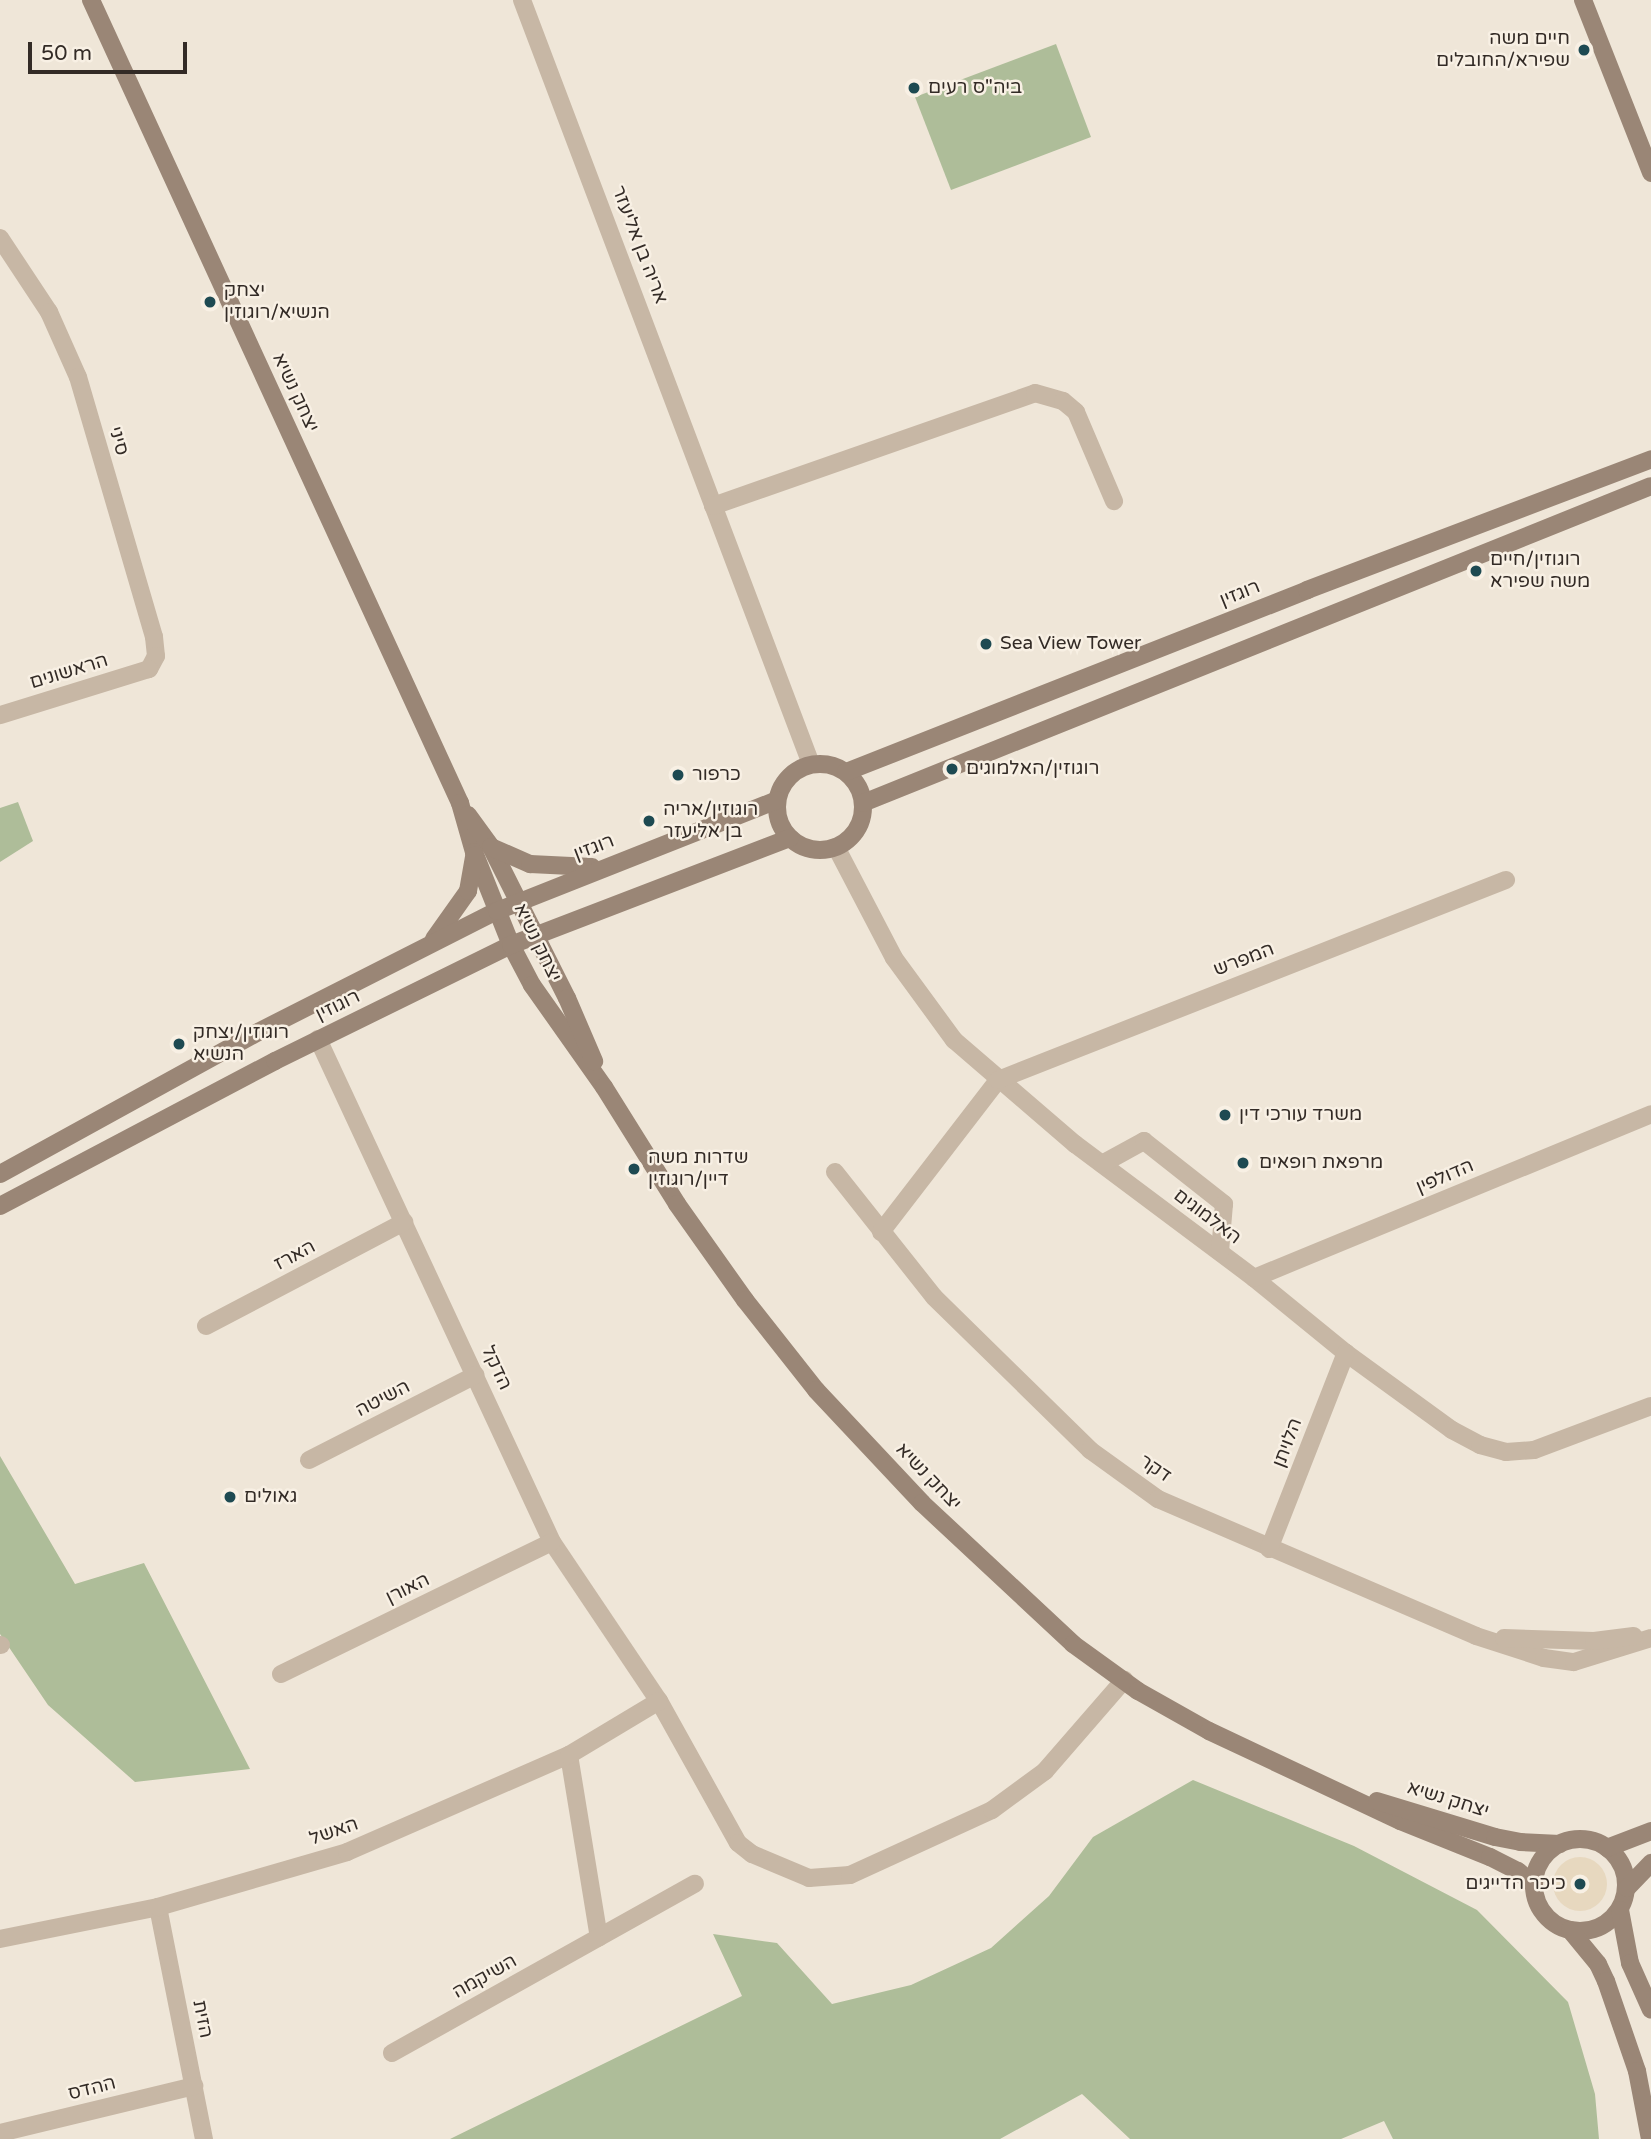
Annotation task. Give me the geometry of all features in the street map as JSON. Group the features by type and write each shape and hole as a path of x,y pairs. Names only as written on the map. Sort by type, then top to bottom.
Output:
{"main road":[{"name":"יצחק נשיא","path":"91,0 460,803 483,850 518,901 568,998 604,1087"},
{"path":"1583,0 1651,173"},
{"name":"רוגזין","path":"846,772 1307,590 1651,459"},
{"path":"863,803 1651,486"},
{"path":"811,764 835,766 846,772 855,781 863,803 857,830 836,847 812,849 790,838 777,814 777,800 788,777 811,764"},
{"name":"רוגזין","path":"430,944 518,901 777,800"},
{"path":"511,945 790,838"},
{"name":"יצחק נשיא","path":"483,850 497,911 532,985 604,1087 677,1204 745,1300 816,1391 922,1503 1073,1644 1124,1680 1209,1731 1325,1787 1448,1842 1490,1857 1518,1871 1534,1885"},
{"path":"430,944 468,891 483,850 530,864 603,867"},
{"name":"רוגוזין","path":"0,1174 246,1038 430,944"},
{"name":"רוגוזין","path":"0,1206 318,1039 511,945"},
{"name":"יצחק נשיא","path":"1325,1787 1454,1821 1495,1837 1520,1842 1560,1844"},
{"path":"1607,1848 1651,1831"},
{"path":"1650,2139 1637,2071 1598,1964 1570,1930 1544,1914 1534,1885 1541,1860 1560,1844 1584,1839 1607,1848 1618,1859 1625,1873 1627,1888 1620,1910 1630,1963 1651,2010"},
{"path":"1627,1888 1651,1863"},
{"path":"1570,1930 1598,1928 1620,1910"}],"street":[{"name":"אריה בן אליעזר","path":"522,0 811,764"},
{"name":"סיני","path":"0,238 49,312 78,377 154,637 156,656 149,669"},
{"path":"713,506 1035,393 1063,401 1076,411 1114,501"},
{"name":"הראשונים","path":"0,715 149,669"},
{"name":"האלמוגים","path":"836,847 894,958 954,1040 998,1080 1102,1164 1254,1278 1346,1353 1452,1430 1480,1445 1506,1452 1534,1450 1651,1406"},
{"name":"המפרש","path":"998,1080 1506,880"},
{"name":"הדקל","path":"318,1039 552,1542 659,1701 738,1843 768,1863 809,1878 832,1879 850,1875 1009,1800 1029,1786 1064,1751 1124,1680"},
{"path":"881,1232 998,1080"},
{"name":"הדולפין","path":"1254,1278 1651,1114"},
{"path":"1102,1164 1144,1140 1224,1204 1220,1252"},
{"name":"דקר","path":"835,1171 934,1297 1090,1450 1158,1499 1476,1636 1594,1641 1651,1636"},
{"name":"הארז","path":"206,1326 404,1222"},
{"name":"הלויתן","path":"1269,1549 1346,1353"},
{"name":"השיטה","path":"309,1460 476,1375"},
{"name":"האורן","path":"281,1674 552,1542"},
{"name":"האשל","path":"0,1939 158,1907 347,1852 569,1755 659,1701"},
{"path":"569,1755 599,1938"},
{"name":"השיקמה","path":"392,2053 695,1884"},
{"name":"הזית","path":"158,1907 204,2139"},
{"name":"ההדס","path":"0,2133 194,2086"}],"green space":[{"path":"1056,44 1091,137 951,190 915,97"},
{"path":"18,802 33,841 0,862 0,808"},
{"path":"0,1456 75,1584 144,1563 250,1769 135,1782 48,1705 0,1634"},
{"path":"1193,1780 1354,1846 1477,1910 1568,2002 1595,2094 1599,2139 1393,2139 1384,2121 1341,2139 1130,2139 1082,2094 1000,2139 450,2139 742,1996 713,1934 777,1943 832,2004 911,1985 991,1948 1049,1896 1093,1837"}],"shaded area":[{"name":"כיכר הדייגים","path":"1580,1857 1599,1865 1607,1884 1599,1903 1580,1911 1561,1903 1553,1884 1561,1865"}],"place":[{"name":"חיים משה שפירא/החובלים","path":"1584,50"},
{"name":"ביה\"ס רעים","path":"914,88"},
{"name":"יצחק הנשיא/רוגוזין","path":"210,302"},
{"name":"רוגוזין/חיים משה שפירא","path":"1476,571"},
{"name":"Sea View Tower","path":"986,644"},
{"name":"רוגוזין/האלמוגים","path":"952,769"},
{"name":"כרפור","path":"678,775"},
{"name":"רוגוזין/אריה בן אליעזר","path":"649,821"},
{"name":"רוגוזין/יצחק הנשיא","path":"179,1044"},
{"name":"משרד עורכי דין","path":"1225,1115"},
{"name":"מרפאת רופאים","path":"1243,1163"},
{"name":"שדרות משה דיין/רוגוזין","path":"634,1169"},
{"name":"גאולים","path":"230,1497"},
{"name":"כיכר הדייגים","path":"1580,1884"}]}
